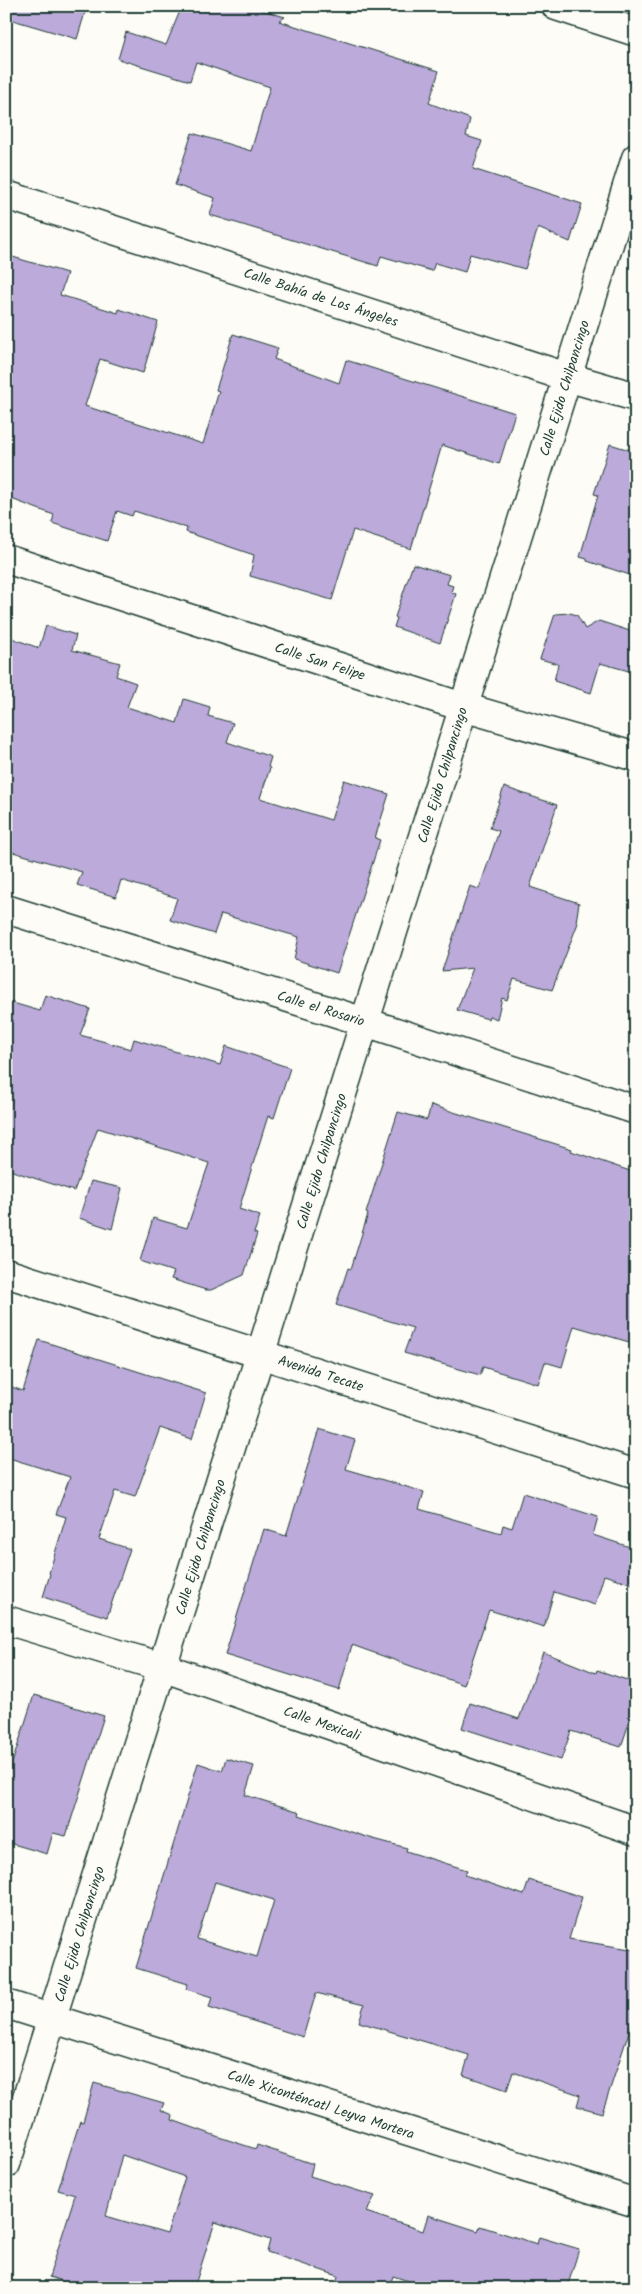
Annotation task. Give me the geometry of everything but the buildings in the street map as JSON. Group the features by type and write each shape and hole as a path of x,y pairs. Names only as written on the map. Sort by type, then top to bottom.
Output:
{"street":[{"path":"556,6 636,32"},
{"name":"Calle Ejido Chilpancingo","path":"6,2164 636,158"},
{"name":"Calle Bahía de Los Ángeles","path":"6,195 567,377 636,397"},
{"name":"Calle San Felipe","path":"6,559 463,707 636,756"},
{"name":"Calle el Rosario","path":"6,909 636,1110"},
{"name":"Avenida Tecate","path":"6,1273 636,1474"},
{"name":"Calle Mexicali","path":"6,1620 162,1667 636,1831"},
{"name":"Calle Xiconténcatl Leyva Mortera","path":"6,2004 636,2203"}]}
